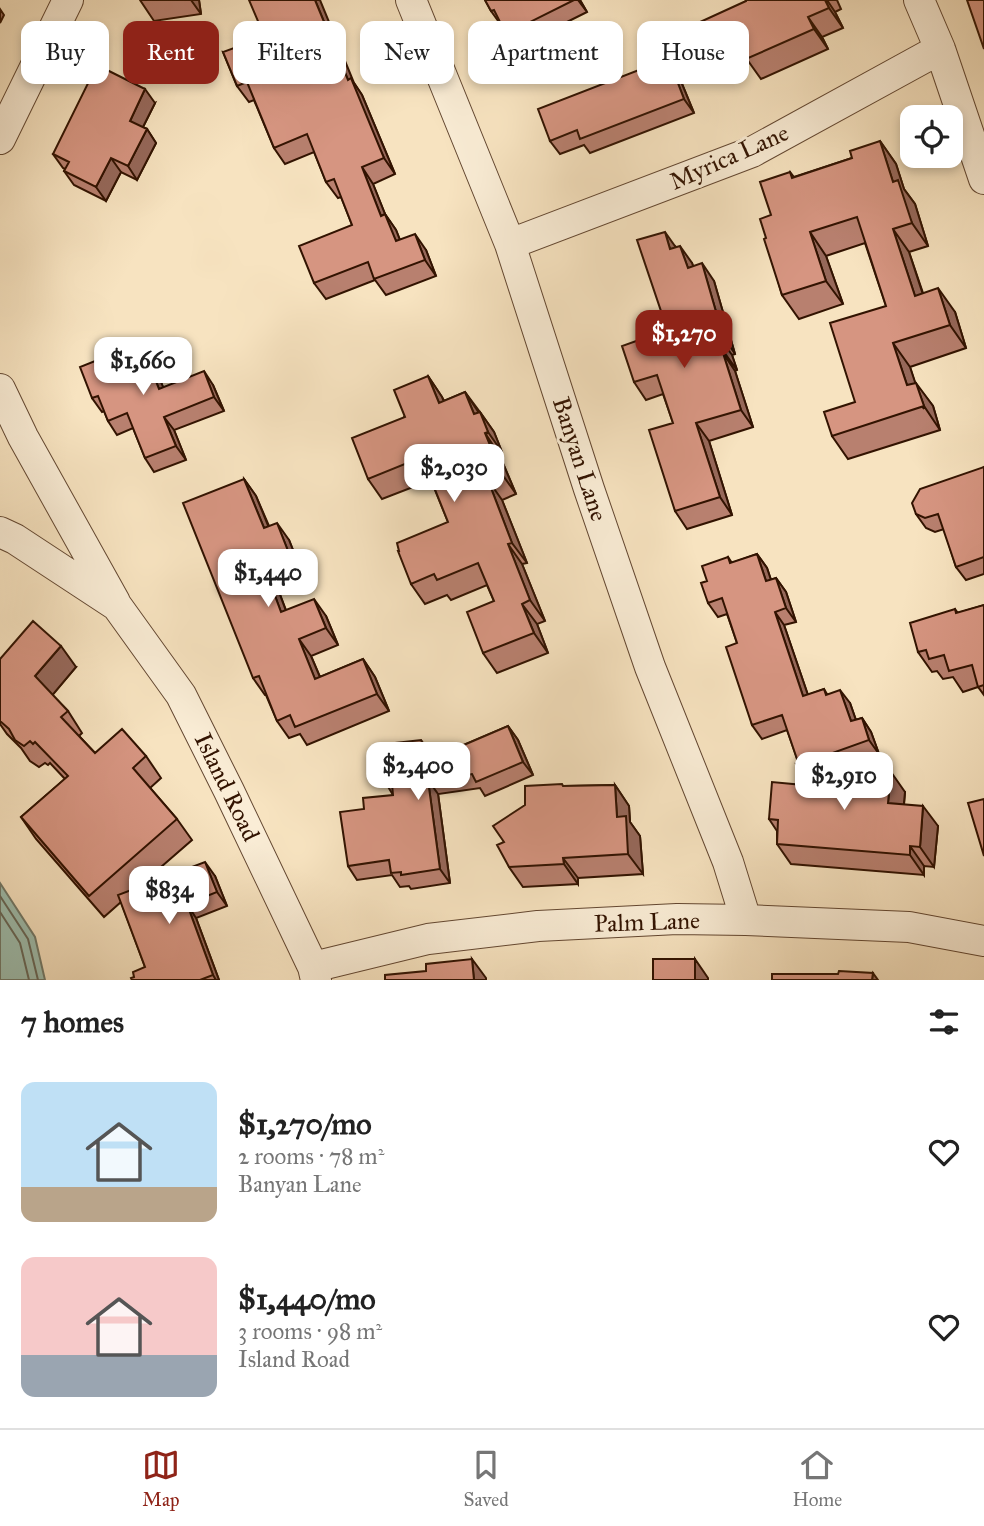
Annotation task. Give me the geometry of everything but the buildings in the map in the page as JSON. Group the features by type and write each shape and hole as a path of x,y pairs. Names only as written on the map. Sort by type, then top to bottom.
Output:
{"street":[{"path":"0,139 68,0"},
{"name":"Banyan Lane","path":"411,0 510,244 650,667 729,862 746,920"},
{"path":"919,0 940,49 984,179"},
{"name":"Myrica Lane","path":"510,244 752,152 940,49"},
{"name":"Island Road","path":"0,389 23,437 117,606 181,695 314,974"},
{"name":"Island Road","path":"0,532 15,539 117,606"},
{"name":"Palm Lane","path":"314,974 428,939 538,926 677,919 909,927 984,941"}],"water":[{"path":"0,883 35,937 45,980 0,980"}]}
